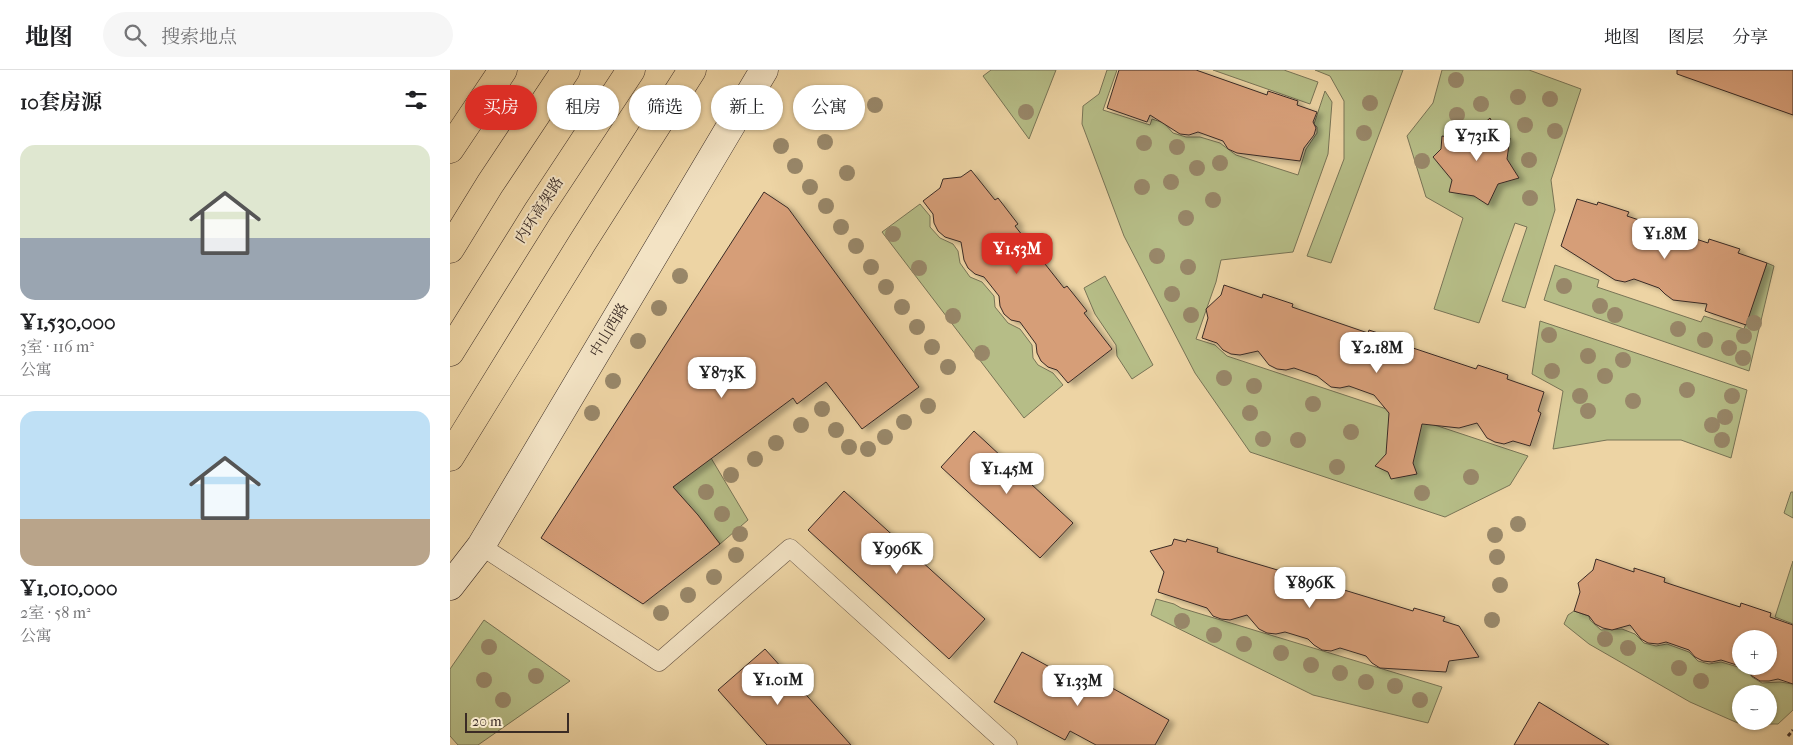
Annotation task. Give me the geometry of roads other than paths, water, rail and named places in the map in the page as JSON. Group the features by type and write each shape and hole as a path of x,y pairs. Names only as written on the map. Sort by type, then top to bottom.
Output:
{"main road":[{"path":"450,150 503,70"},
{"path":"450,249 490,184 566,70"},
{"name":"内环高架路","path":"450,352 538,211 631,70"},
{"path":"450,457 582,242 692,70"}],"street":[{"name":"中山西路","path":"450,586 481,546 764,70"}],"lane":[{"path":"481,546 659,662 790,548 1008,745"}]}
